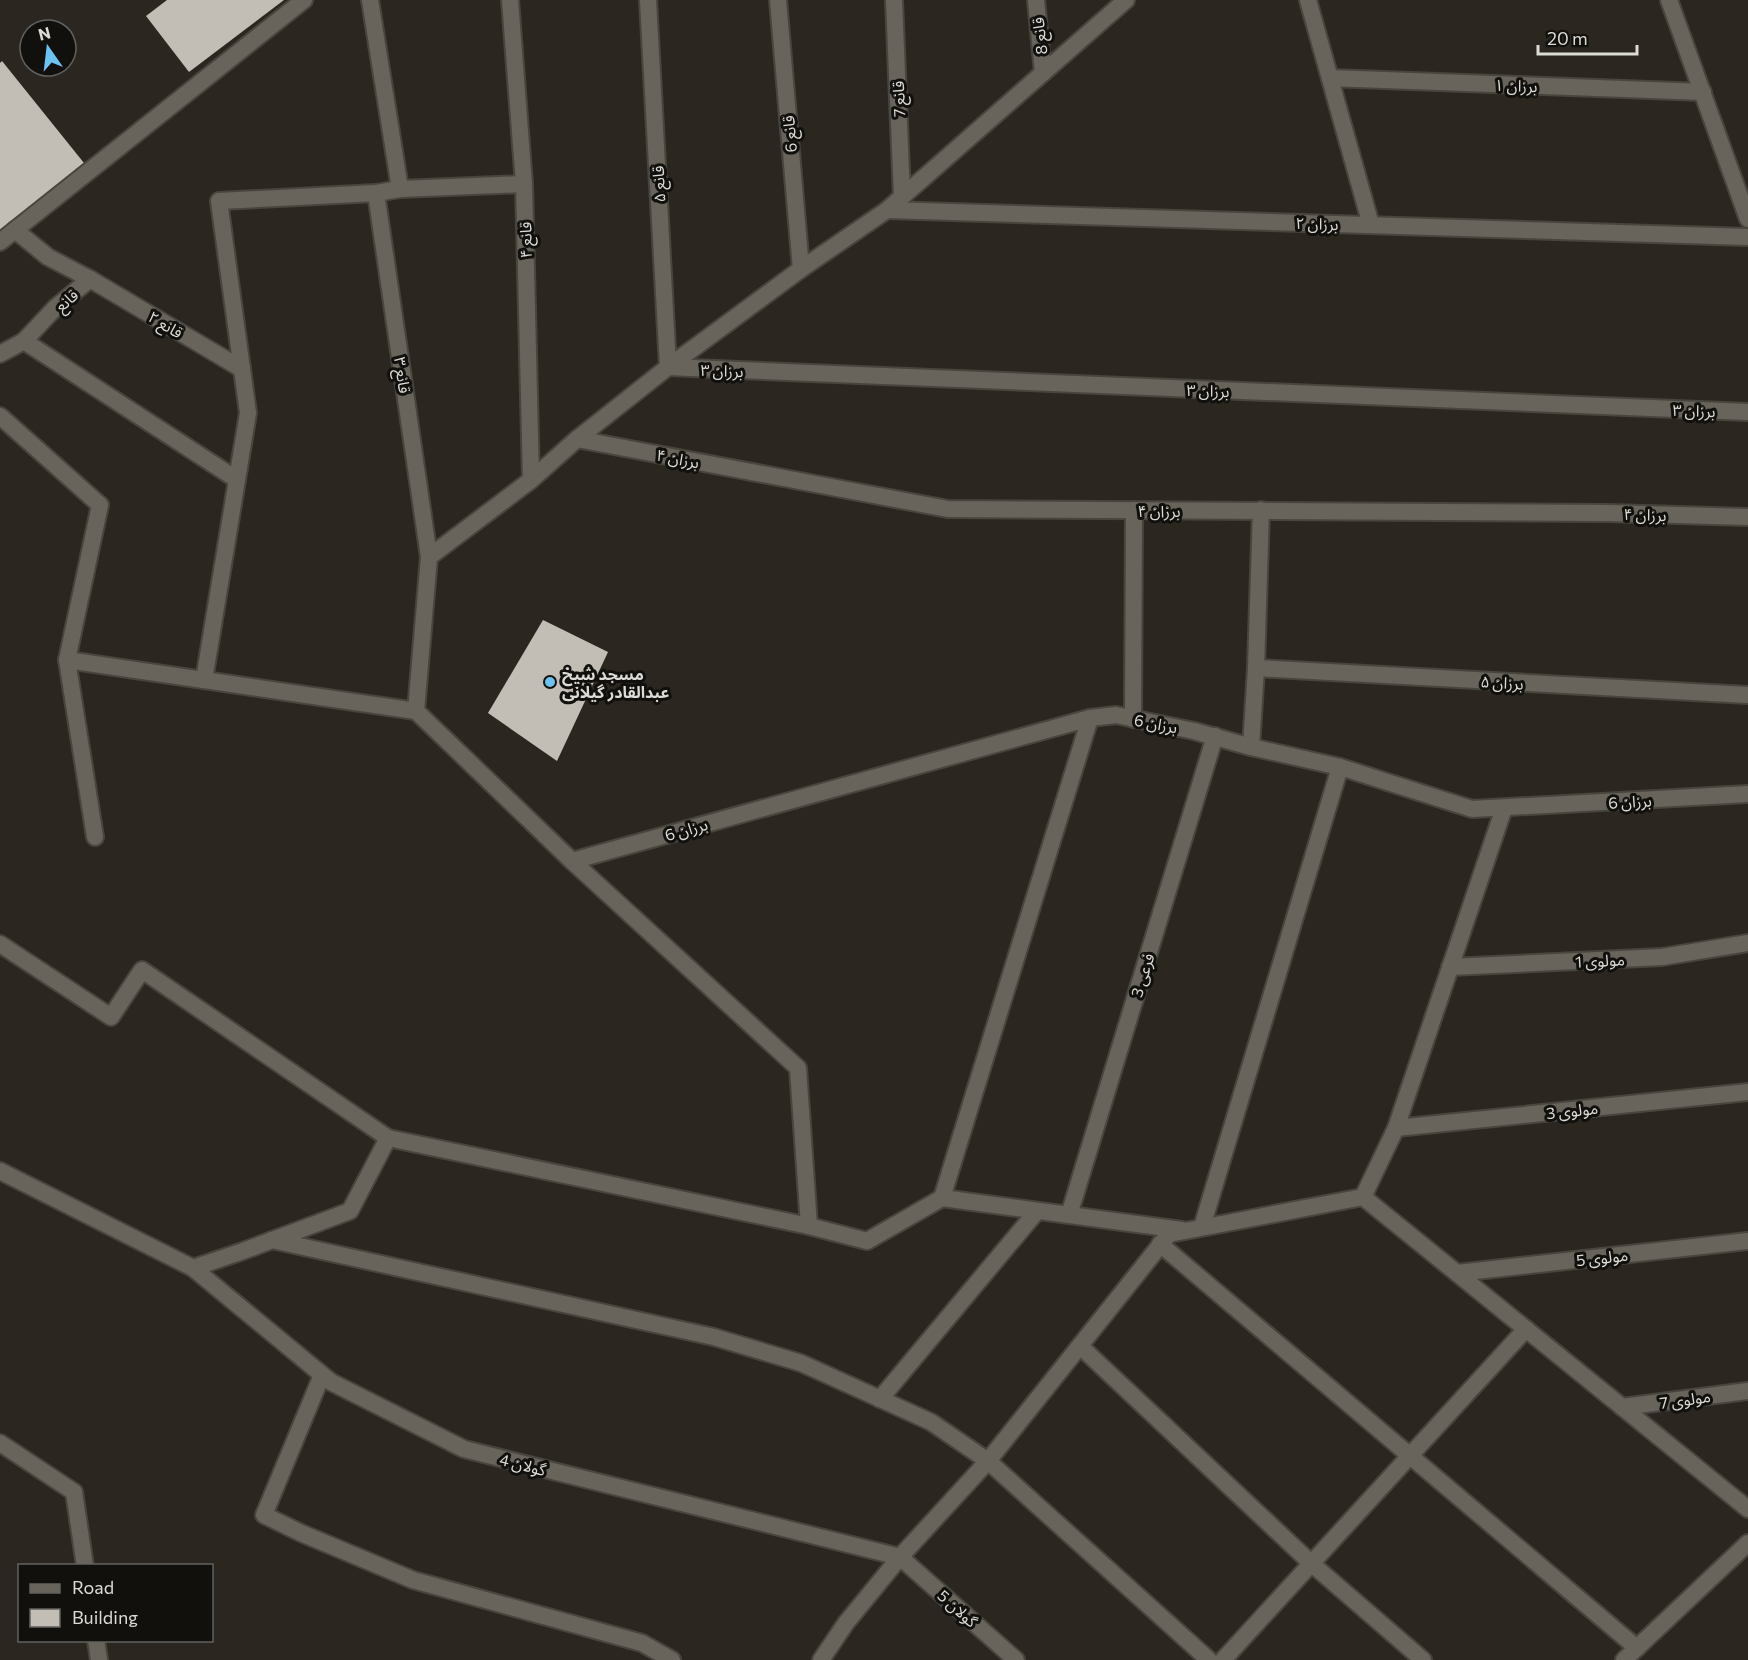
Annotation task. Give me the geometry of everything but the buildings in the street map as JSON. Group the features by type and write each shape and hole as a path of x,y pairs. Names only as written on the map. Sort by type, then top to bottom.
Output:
{"street":[{"path":"0,242 304,0"},
{"path":"370,0 400,189"},
{"name":"قانع ۴","path":"510,0 524,184 531,480"},
{"name":"قانع ۵","path":"648,0 668,367"},
{"name":"قانع 6","path":"778,0 801,269"},
{"name":"قانع 7","path":"894,0 902,197"},
{"name":"قانع 8","path":"1036,0 1043,73"},
{"path":"429,557 531,480 577,439 668,367 801,269 887,210 1126,0"},
{"path":"1308,0 1371,225"},
{"path":"1669,0 1748,219"},
{"name":"برزان ۱","path":"1330,78 1703,92"},
{"path":"204,680 248,413 219,201 376,193 400,189 524,184"},
{"name":"قانع ۳","path":"376,193 429,557 416,711"},
{"name":"برزان ۲","path":"887,210 1748,237"},
{"name":"قانع","path":"0,354 24,341 55,308 90,279 48,257 15,230"},
{"name":"قانع ۲","path":"90,279 242,369"},
{"path":"24,341 236,480"},
{"name":"برزان ۳","path":"668,367 1748,412"},
{"path":"0,416 100,505 66,660 94,837"},
{"name":"برزان ۴","path":"577,439 948,509 1608,513 1748,517"},
{"path":"1133,719 1134,510"},
{"path":"1251,747 1261,510"},
{"path":"66,660 416,711 572,861 798,1068 809,1226"},
{"name":"برزان ۵","path":"1256,668 1748,695"},
{"name":"برزان 6","path":"572,861 1090,718 1116,715 1215,736 1251,747 1340,767 1472,809 1748,794"},
{"path":"942,1198 1090,718"},
{"name":"فرعی 3","path":"1069,1215 1215,736"},
{"path":"1194,1229 1340,767"},
{"path":"1363,1197 1396,1128 1504,808"},
{"path":"0,944 111,1017 142,970 388,1138 809,1226 867,1241 942,1198 1194,1229"},
{"name":"مولوی 1","path":"1450,968 1662,957 1748,944"},
{"name":"مولوی 3","path":"1396,1128 1748,1092"},
{"path":"193,1268 350,1211 388,1138"},
{"name":"گولان 4","path":"0,1171 193,1268 330,1382 464,1449 900,1557"},
{"path":"821,1660 846,1623 900,1557 988,1461 1169,1234 1363,1197 1748,1509"},
{"path":"880,1399 1037,1211"},
{"path":"272,1240 714,1337 801,1363 932,1422 988,1461 1209,1660"},
{"name":"مولوی 5","path":"1457,1273 1748,1241"},
{"path":"1160,1244 1637,1648"},
{"path":"1224,1660 1526,1329"},
{"path":"1080,1346 1312,1563 1423,1660"},
{"path":"322,1375 264,1515 413,1580 642,1643 672,1660"},
{"name":"مولوی 7","path":"1622,1407 1748,1390"},
{"path":"0,1443 74,1492 85,1564"},
{"path":"1624,1660 1748,1543"},
{"name":"گولان 5","path":"900,1557 1016,1660"},
{"path":"96,1642 99,1660"}],"place":[{"name":"مسجد شیخ عبدالقادر گیلانی","path":"550,682"}]}
